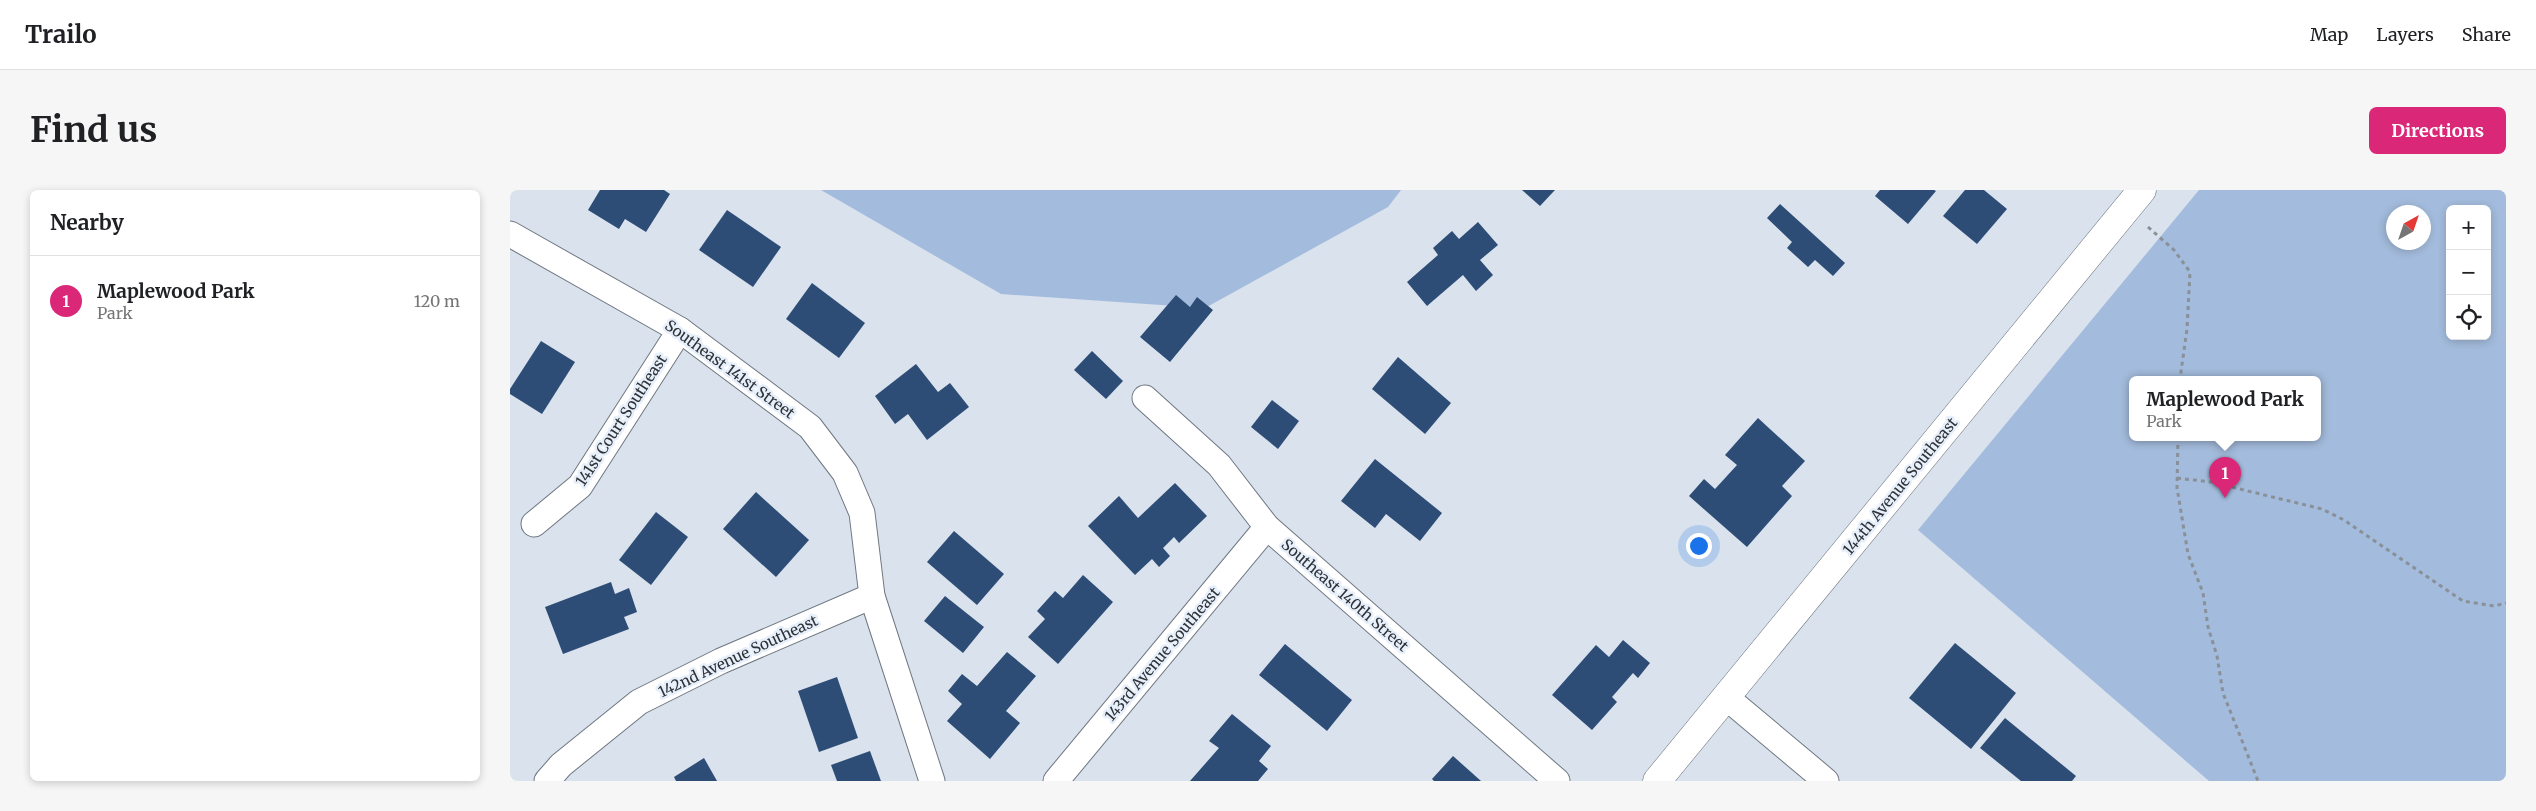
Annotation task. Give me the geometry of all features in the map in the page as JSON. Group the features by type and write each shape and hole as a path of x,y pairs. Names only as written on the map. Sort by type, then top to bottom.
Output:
{"street":[{"name":"144th Avenue Southeast","path":"1657,781 2142,190"},
{"name":"Southeast 141st Street","path":"510,234 680,330 810,427 845,473 862,513 872,596"},
{"name":"141st Court Southeast","path":"534,524 580,486 680,330"},
{"name":"Southeast 140th Street","path":"1145,398 1219,464 1267,527 1558,781"},
{"name":"143rd Avenue Southeast","path":"1056,781 1267,527"},
{"path":"872,596 932,781"},
{"name":"142nd Avenue Southeast","path":"547,781 560,765 639,702 721,661 872,596"},
{"path":"1727,698 1826,781"}],"path":[{"path":"2144,223 2174,250 2190,272 2187,328 2180,376"},
{"path":"2178,441 2177,478 2188,554 2203,593 2208,627 2217,656 2223,693 2258,781"},
{"path":"2177,478 2211,482 2322,509 2344,520 2463,601 2494,606 2506,603"}],"shaded area":[{"path":"821,190 1401,190 1388,207 1205,308 1001,294"},
{"path":"2199,190 2506,190 2506,781 2209,781 1918,530"}],"building":[{"path":"600,190 664,190 670,194 646,232 625,219 619,229 588,210"},
{"path":"1522,190 1555,190 1540,206"},
{"path":"1880,190 1936,191 1908,224 1875,196"},
{"path":"1965,190 1984,190 2007,209 1977,244 1943,216"},
{"path":"1780,204 1845,263 1833,276 1815,260 1808,267 1787,248 1792,242 1767,218"},
{"path":"727,210 781,247 753,287 699,250"},
{"path":"1478,222 1498,245 1480,260 1493,275 1476,291 1463,275 1427,306 1407,282 1438,255 1433,248 1452,231 1459,239"},
{"path":"812,283 865,323 839,358 786,319"},
{"path":"1176,295 1190,307 1197,297 1213,310 1170,362 1140,337"},
{"path":"541,341 575,362 542,414 510,394 510,389"},
{"path":"1092,351 1123,381 1106,399 1074,370"},
{"path":"1398,357 1451,403 1425,434 1372,389"},
{"path":"916,364 938,392 950,383 969,407 927,440 908,414 895,424 875,396"},
{"path":"1272,400 1299,421 1278,449 1251,427"},
{"path":"1758,418 1805,461 1782,486 1792,496 1747,547 1689,496 1704,479 1715,489 1737,465 1725,455"},
{"path":"1375,459 1442,513 1420,541 1386,514 1375,528 1341,501"},
{"path":"1175,483 1207,516 1179,543 1174,537 1163,548 1170,556 1159,567 1152,559 1135,575 1088,526 1119,496 1138,518"},
{"path":"756,492 809,540 776,577 723,529"},
{"path":"656,512 688,537 651,585 619,560"},
{"path":"954,531 1004,574 977,605 927,562"},
{"path":"1083,575 1113,602 1058,664 1028,637 1045,619 1037,611 1055,591 1063,598"},
{"path":"611,582 615,594 629,588 637,612 624,617 629,629 563,654 545,607"},
{"path":"945,596 984,627 963,653 924,621"},
{"path":"1623,640 1650,663 1638,678 1633,673 1612,697 1617,702 1592,730 1552,695 1596,645 1609,657"},
{"path":"1955,643 2016,693 1971,749 1909,698"},
{"path":"1285,644 1352,700 1327,731 1259,675"},
{"path":"1007,652 1036,676 1006,711 1020,723 990,759 947,721 962,704 948,691 962,674 977,686"},
{"path":"837,677 858,738 819,752 798,691"},
{"path":"1232,714 1271,746 1259,761 1268,769 1258,781 1190,781 1219,748 1209,741"},
{"path":"2005,718 2076,776 2072,781 2021,781 1980,748"},
{"path":"870,751 881,781 837,781 831,765"},
{"path":"1453,756 1481,781 1434,781 1432,779"},
{"path":"704,758 717,781 676,781 674,777"}],"place":[{"name":"Maplewood Park","path":"2225,498"}]}
